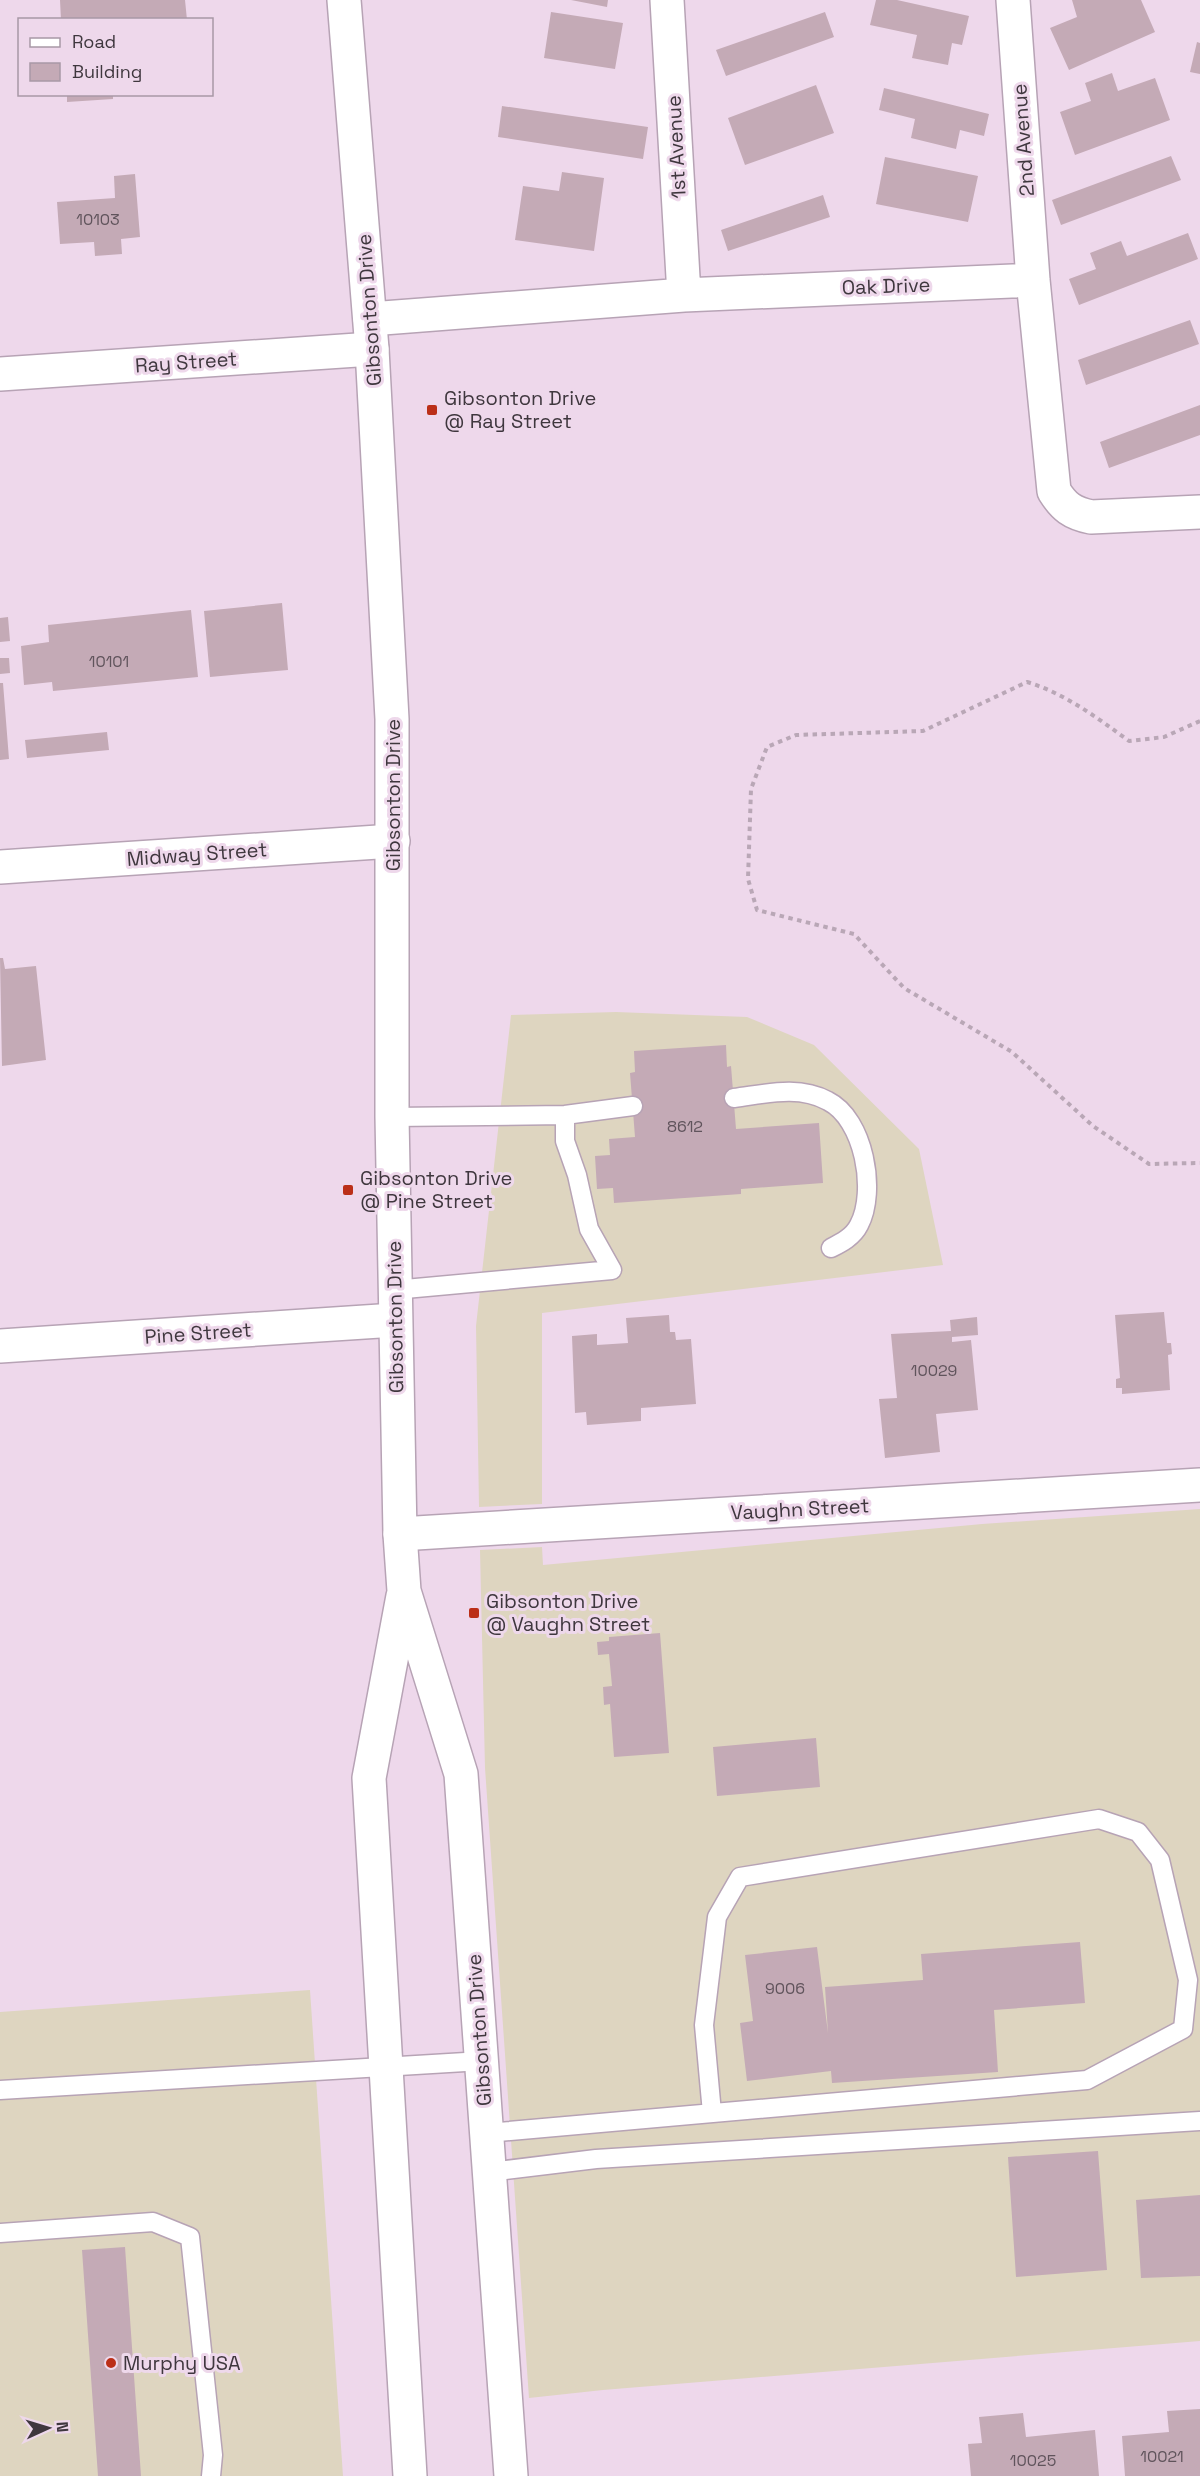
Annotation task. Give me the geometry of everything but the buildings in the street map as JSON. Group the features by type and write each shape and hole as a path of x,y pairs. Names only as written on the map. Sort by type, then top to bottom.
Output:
{"street":[{"name":"Gibsonton Drive","path":"344,0 371,334 389,640 393,841 392,1117 400,1534 404,1591 461,1774 510,2476"},
{"name":"1st Avenue","path":"667,0 684,295"},
{"name":"2nd Avenue","path":"1013,0 1033,280"},
{"name":"Oak Drive","path":"371,334 684,295 1033,280"},
{"path":"1033,280 1054,491 1062,504 1074,513 1091,517 1200,512"},
{"name":"Ray Street","path":"0,374 371,334"},
{"name":"Midway Street","path":"0,867 393,841"},
{"name":"Pine Street","path":"0,1346 395,1305"},
{"name":"Vaughn Street","path":"400,1534 1200,1485"},
{"name":"Gibsonton Drive","path":"404,1591 369,1778 410,2476"}],"lane":[{"path":"734,1098 802,1090 830,1101 850,1118 860,1140 866,1172 866,1199 859,1226 845,1241 831,1248"},
{"path":"392,1117 565,1115 633,1106"},
{"path":"395,1305 612,1270 589,1229 577,1175 565,1141 565,1115"},
{"path":"487,2133 1087,2080 1183,2029 1188,1980 1160,1860 1138,1832 1100,1819 740,1877 717,1917 705,2014 712,2113"},
{"path":"0,2090 482,2061"},
{"path":"489,2172 596,2159 1200,2121"},
{"path":"0,2233 153,2222 190,2237 213,2455 212,2476"}],"path":[{"path":"1200,721 1164,737 1129,741 1094,715 1054,691 1027,682 923,731 796,735 766,747 751,789 748,879 757,910 854,934 904,988 1012,1052 1093,1126 1149,1164 1200,1163"}],"shaded area":[{"path":"616,1012 747,1017 814,1045 919,1149 943,1265 542,1313 542,1504 479,1507 476,1326 511,1015"},
{"path":"1200,1509 1200,2341 529,2398 485,1768 480,1550 542,1547 543,1565 982,1524"},
{"path":"310,1990 343,2476 0,2476 0,2012"}],"place":[{"name":"Gibsonton Drive @ Ray Street","path":"432,410"},
{"name":"Gibsonton Drive @ Pine Street","path":"348,1190"},
{"name":"Gibsonton Drive @ Vaughn Street","path":"474,1613"},
{"name":"Murphy USA","path":"111,2363"}]}
